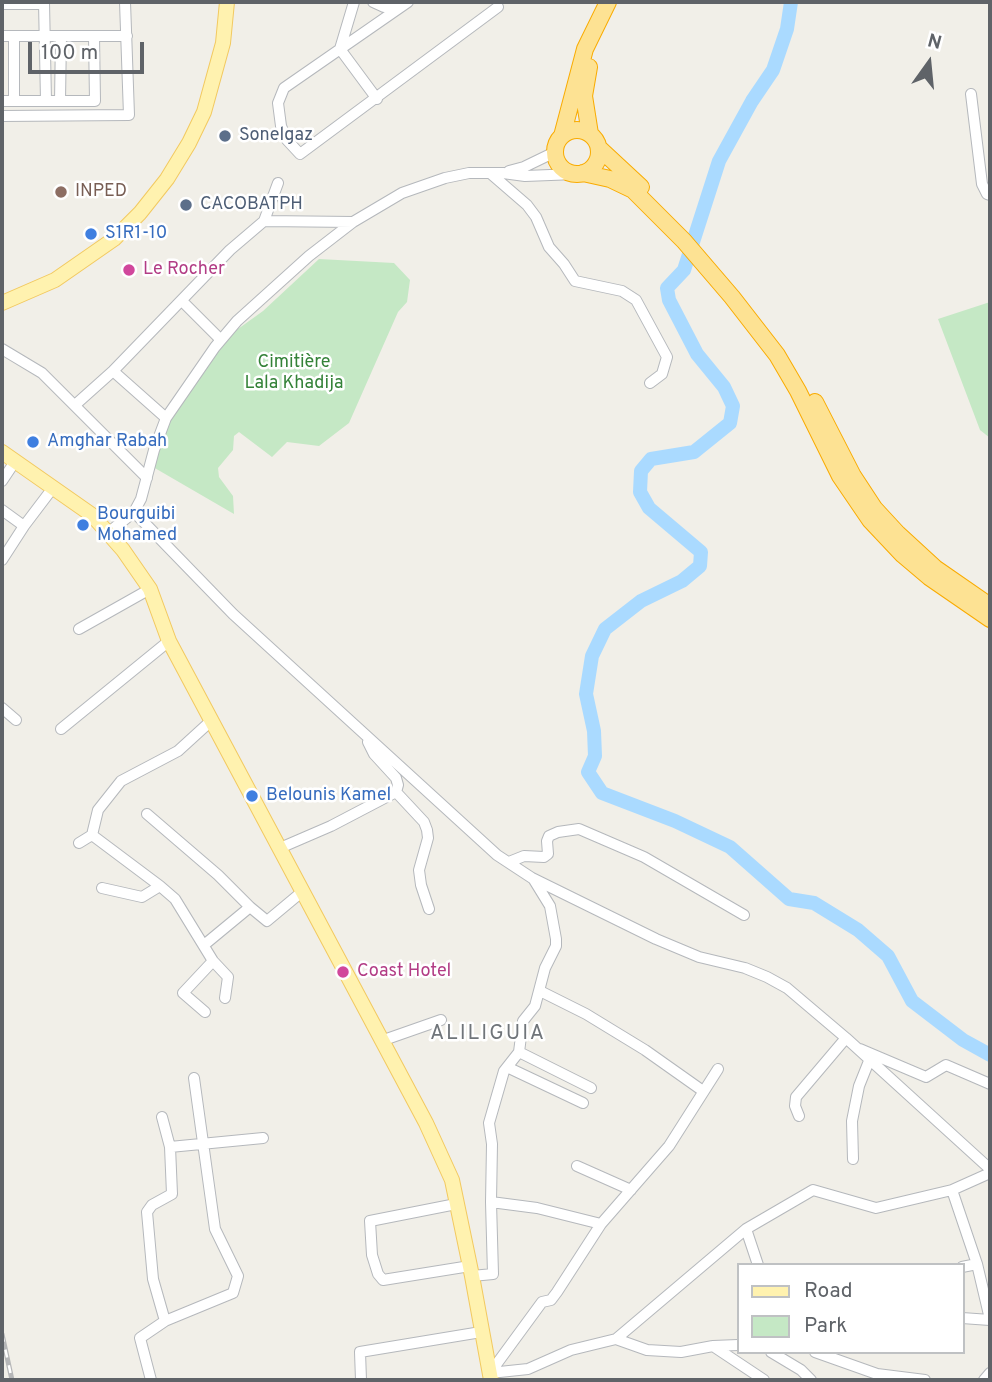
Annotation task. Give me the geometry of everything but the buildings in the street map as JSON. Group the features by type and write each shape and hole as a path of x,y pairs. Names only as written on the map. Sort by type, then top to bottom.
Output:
{"highway":[{"path":"608,2 581,60 562,136 555,152 556,158 564,169 610,179 633,190 686,238"},
{"path":"620,2 600,37 587,73 584,96 590,134 599,148 701,255 777,355 798,391 839,476 870,520 903,555 929,577 990,619"},
{"path":"562,136 576,130 590,134"},
{"path":"580,173 589,170 597,161 599,148"},
{"path":"701,255 735,286 776,337 806,385 853,476 874,508 935,568 990,606"}],"main road":[{"path":"2,303 55,280 114,239 140,214 167,179 204,112 223,43 227,2"},
{"path":"2,452 85,510 124,550 150,589 169,641 426,1123 452,1180 490,1377"},
{"path":"7,462 105,529"}],"street":[{"path":"2,116 130,116 125,2"},
{"path":"340,49 354,2"},
{"path":"373,2 384,7 405,4"},
{"path":"2,4 44,3 46,101"},
{"path":"405,4 284,88 278,103 281,126 287,140 300,154 498,7"},
{"path":"94,36 95,101 8,101 8,36 94,36 127,36"},
{"path":"60,101 61,36"},
{"path":"340,49 377,99"},
{"path":"971,94 982,184 990,195"},
{"path":"503,173 524,167 555,152"},
{"path":"105,529 134,512 166,418 220,340 237,321 309,256 353,222 379,205 423,185 469,173 525,176 580,173"},
{"path":"490,173 521,198 532,211 549,247 575,281 622,291 636,300 667,357 662,374 650,383"},
{"path":"75,405 113,371 230,250 264,221 278,183"},
{"path":"264,221 353,222"},
{"path":"182,301 220,340"},
{"path":"2,349 42,373 147,478"},
{"path":"113,371 166,418"},
{"path":"2,481 7,462"},
{"path":"2,560 49,493"},
{"path":"2,510 24,526"},
{"path":"134,512 233,614 466,828 509,862 532,878 656,939 699,957 767,976 786,988 846,1038 990,1171 952,1190 876,1208 813,1190 746,1229 616,1339 571,1350 528,1369 490,1377"},
{"path":"79,629 150,589"},
{"path":"61,729 169,641"},
{"path":"2,708 16,720"},
{"path":"79,843 92,835 98,810 121,781 178,751 212,720"},
{"path":"367,737 373,754 396,778 396,792 424,822 427,830 419,878 429,909"},
{"path":"280,848 331,826 396,792"},
{"path":"147,814 267,921 303,891"},
{"path":"509,862 524,856 544,857 548,854 549,836 579,829 644,857 744,915"},
{"path":"92,835 175,899 213,961 228,977 225,998"},
{"path":"456,1204 370,1221 373,1255 378,1274 383,1280 471,1271 493,1274 492,1144 489,1123 504,1072 519,1052 523,1021 535,1006 556,939 550,906 532,878"},
{"path":"102,888 142,897 160,886"},
{"path":"204,945 250,907"},
{"path":"205,1012 183,993 213,961"},
{"path":"540,991 586,1014 645,1050 703,1091"},
{"path":"382,1041 441,1020"},
{"path":"799,1116 794,1106 796,1097 846,1038"},
{"path":"857,1048 926,1077 946,1065 990,1084"},
{"path":"519,1052 591,1088"},
{"path":"853,1159 852,1121 859,1086 869,1061"},
{"path":"509,1068 583,1103"},
{"path":"490,1377 542,1302 551,1300 557,1292 601,1224 669,1146 718,1069"},
{"path":"151,1380 140,1338 165,1321 233,1293 238,1276 215,1229 194,1078"},
{"path":"162,1117 170,1147 172,1194 152,1205 147,1212 153,1279 165,1321"},
{"path":"170,1147 263,1138"},
{"path":"577,1166 631,1190"},
{"path":"952,1190 977,1264 990,1320 964,1318"},
{"path":"491,1202 537,1208 601,1224"},
{"path":"746,1229 757,1263"},
{"path":"964,1267 977,1264"},
{"path":"361,1380 360,1352 481,1332"},
{"path":"616,1339 658,1351 681,1352 736,1345"},
{"path":"713,1346 764,1380"},
{"path":"774,1354 801,1370 811,1380"},
{"path":"821,1354 877,1374 925,1380"}],"green space":[{"name":"Cimitière Lala Khadija","path":"319,259 394,263 410,280 407,302 398,312 349,423 319,446 287,442 272,457 239,432 234,436 233,450 218,468 219,477 233,496 234,514 153,467 173,410 231,334 263,311"},
{"path":"990,302 990,438 980,430 938,319"}],"waterway":[{"path":"791,2 787,29 773,70 752,101 719,161 684,270 667,288 669,300 697,354 724,387 733,406 730,423 694,452 651,459 641,471 640,492 649,508 701,552 700,566 682,581 641,601 605,629 592,656 586,694 594,731 595,756 588,772 602,793 675,821 730,847 789,899 814,903 858,930 888,956 912,1001 963,1040 990,1055"}],"railway":[{"path":"2,1334 12,1380"}],"place":[{"name":"Sonelgaz","path":"225,136"},
{"name":"INPED","path":"61,192"},
{"name":"CACOBATPH","path":"186,205"},
{"name":"S1R1-10","path":"91,234"},
{"name":"Le Rocher","path":"129,270"},
{"name":"Amghar Rabah","path":"33,442"},
{"name":"Bourguibi Mohamed","path":"83,525"},
{"name":"Belounis Kamel","path":"252,796"},
{"name":"Coast Hotel","path":"343,972"}],"district":[{"name":"ALILIGUIA","path":"488,1035"}]}
